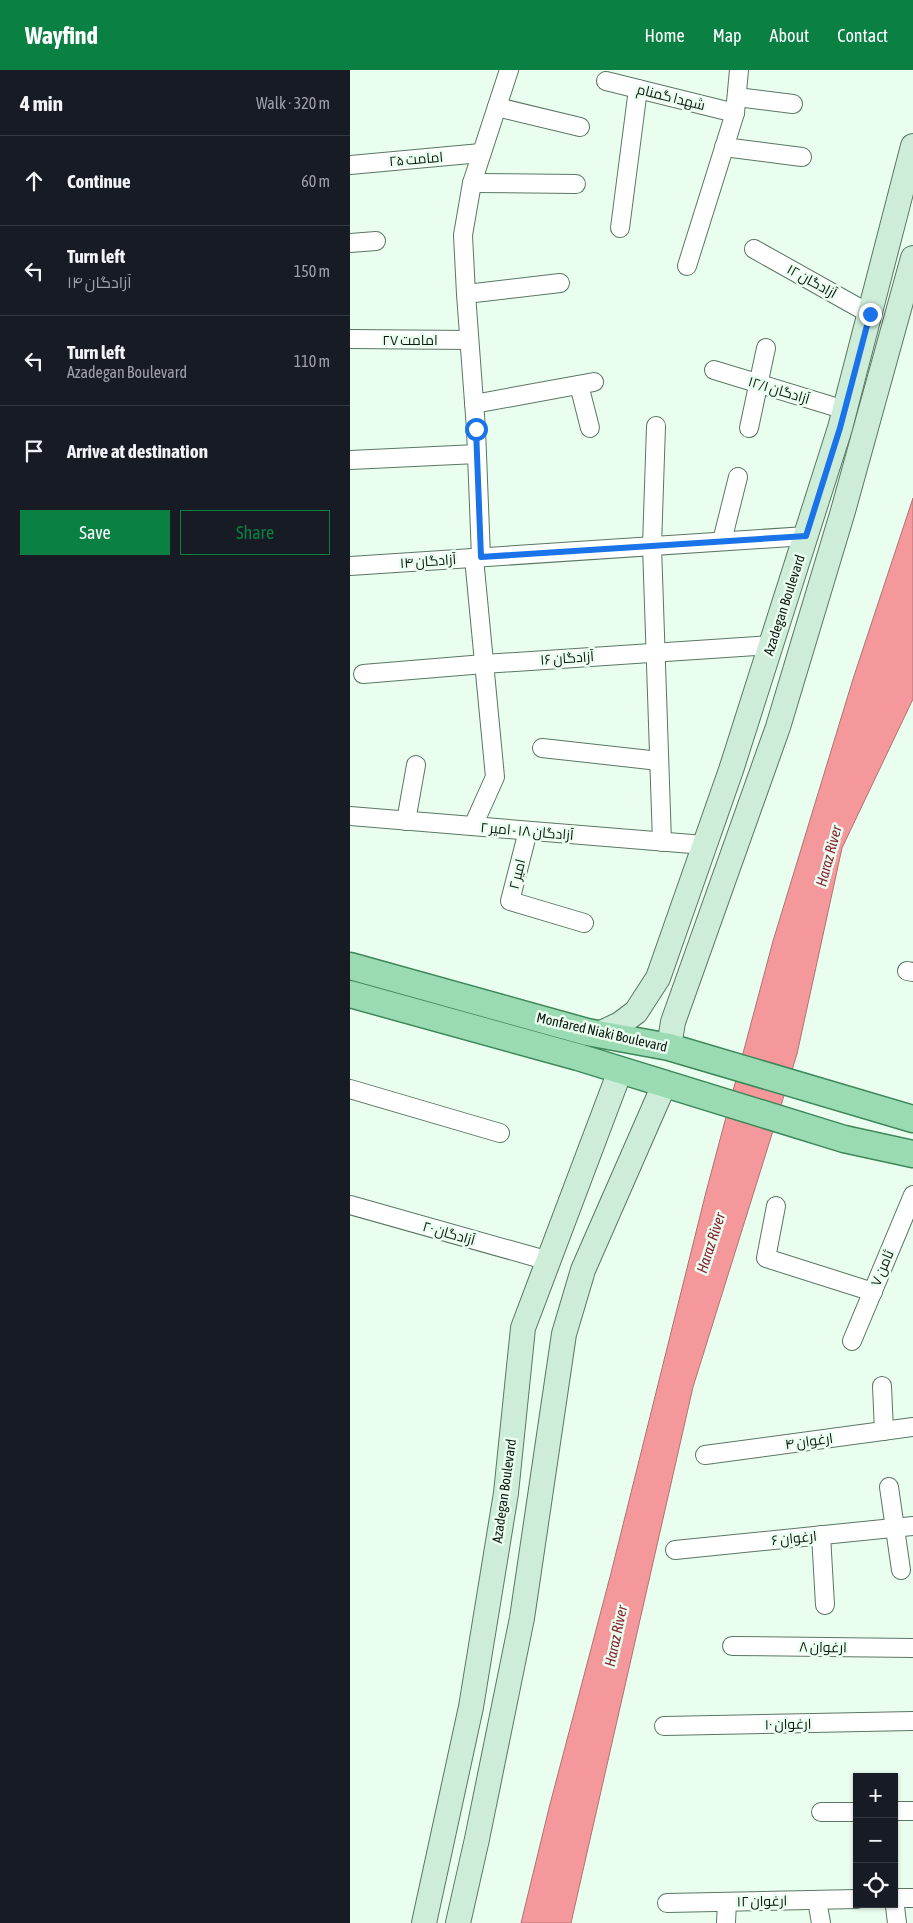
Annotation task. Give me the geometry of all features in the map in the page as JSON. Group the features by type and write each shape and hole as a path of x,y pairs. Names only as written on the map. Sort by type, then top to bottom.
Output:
{"main road":[{"name":"Azadegan Boulevard","path":"598,1034 620,1024 636,1012 658,978 735,758 806,536 844,410 913,146"},
{"name":"Azadegan Boulevard","path":"669,1048 673,1022 778,727 843,511 913,258"},
{"path":"735,758 765,765"},
{"name":"Monfared Niaki Boulevard","path":"350,966 598,1034 669,1048 913,1119"},
{"path":"359,997 376,995 379,991 380,985 375,972"},
{"path":"414,1012 410,1000 412,994 424,986"},
{"name":"Monfared Niaki Boulevard","path":"359,997 620,1071 844,1139 913,1154"},
{"name":"Azadegan Boulevard","path":"424,1923 471,1707 506,1493 524,1328 620,1071"},
{"path":"458,1923 522,1618 564,1334 583,1270 664,1085"},
{"path":"549,1261 583,1270"}],"street":[{"path":"473,826 495,777 484,664 477,557 477,454 463,235 472,183 509,70"},
{"path":"687,266 736,105 739,70"},
{"name":"شهدا گمنام","path":"606,81 736,105 793,104"},
{"path":"620,228 638,88"},
{"path":"497,107 580,127"},
{"path":"724,147 802,156"},
{"name":"امامت ۲۵","path":"350,165 481,153"},
{"path":"472,183 576,184"},
{"path":"350,243 376,241"},
{"name":"آزادگان ۱۲","path":"754,249 870,314"},
{"path":"466,294 560,283"},
{"name":"امامت ۲۷","path":"350,340 469,340"},
{"path":"750,428 766,348"},
{"name":"آزادگان ۱۲/۱","path":"714,370 844,410"},
{"path":"474,404 587,384 590,428"},
{"path":"656,426 652,546 662,842"},
{"path":"350,460 477,454"},
{"path":"722,541 738,477"},
{"name":"آزادگان ۱۴","path":"350,566 806,536"},
{"name":"آزادگان ۱۶","path":"363,674 771,645"},
{"path":"542,748 659,761"},
{"path":"406,821 416,765"},
{"name":"آزادگان ۱۸ - امیر ۲","path":"350,816 704,845"},
{"name":"امیر ۲","path":"528,831 510,900 584,923"},
{"path":"350,1089 500,1133"},
{"name":"ثامن ۷","path":"852,1341 913,1195"},
{"name":"آزادگان ۲۰","path":"350,1205 549,1261"},
{"path":"776,1206 766,1258 872,1292"},
{"path":"882,1386 884,1430"},
{"name":"ارغوان ۴","path":"706,1455 913,1427"},
{"path":"889,1487 901,1570"},
{"name":"ارغوان ۶","path":"675,1550 913,1526"},
{"path":"821,1535 825,1605"},
{"name":"ارغوان ۸","path":"732,1646 913,1648"},
{"name":"ارغوان ۱۰","path":"664,1726 913,1721"},
{"path":"898,1811 913,1811"},
{"path":"821,1812 853,1812"},
{"path":"898,1898 913,1898"},
{"name":"ارغوان ۱۲","path":"667,1903 853,1899"},
{"path":"817,1900 821,1923"},
{"path":"726,1923 728,1902"},
{"path":"895,1908 897,1923"}],"water":[{"name":"Haraz River","path":"913,498 913,699 842,848 797,1054 693,1387 571,1923 521,1923 706,1192 773,941 853,679"}],"route":[{"path":"476,429 481,557 806,536 840,428 870,314"}]}
